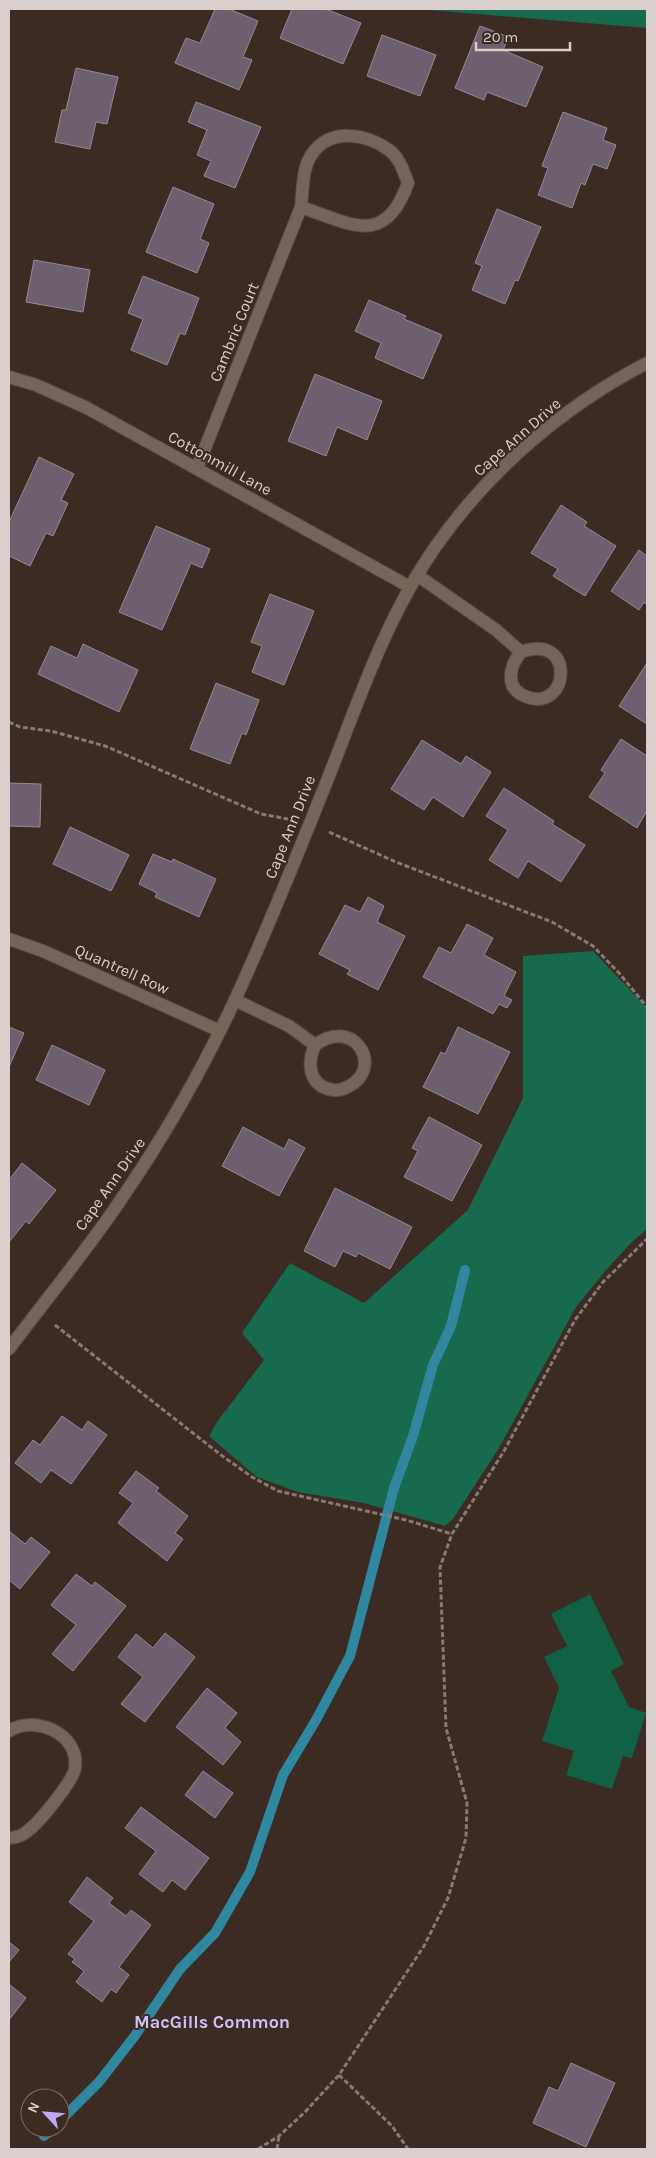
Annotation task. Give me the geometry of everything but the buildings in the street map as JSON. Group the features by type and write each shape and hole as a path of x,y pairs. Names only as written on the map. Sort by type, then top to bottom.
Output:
{"street":[{"name":"Cambric Court","path":"197,468 301,207 305,173 311,154 325,141 342,135 360,136 389,150 401,166 408,183 403,197 393,214 378,224 360,227 301,207"},
{"name":"Cape Ann Drive","path":"9,1349 123,1197 158,1142 220,1031 310,823 378,650 410,587 435,547 465,508 498,471 583,400 647,363"},
{"name":"Cottonmill Lane","path":"9,377 36,385 87,408 410,587"},
{"path":"417,575 488,624 521,652"},
{"path":"533,648 542,648 552,653 559,661 562,669 561,680 554,692 543,699 532,699 522,695 512,684 510,673 512,663 521,652 533,648"},
{"name":"Quantrell Row","path":"9,939 43,951 220,1031"},
{"path":"235,1000 289,1026 315,1045"},
{"path":"335,1035 350,1038 359,1045 364,1055 365,1065 360,1079 347,1089 337,1091 327,1089 316,1082 311,1073 310,1058 315,1045 326,1037 335,1035"},
{"path":"9,1731 24,1725 37,1724 51,1729 65,1739 73,1753 76,1768 69,1783 30,1829 16,1838 9,1838"}],"path":[{"path":"9,722 20,727 52,731 105,746 261,814 310,823 396,862 552,922 592,946 619,973 647,1007"},
{"path":"258,2149 279,2136 305,2112 339,2075 424,1946 448,1898 466,1838 467,1802 446,1728 440,1567 452,1534 504,1451 575,1320 603,1282 647,1239"},
{"path":"37,1312 252,1477 278,1491 406,1520 452,1534"},
{"path":"339,2075 392,2126 408,2149"},
{"path":"278,2149 279,2136"}],"green space":[{"path":"418,9 647,9 647,28"},
{"path":"593,951 647,1008 647,1229 607,1269 576,1307 499,1448 453,1519 445,1526 364,1503 298,1492 257,1477 209,1436 217,1422 264,1360 242,1333 290,1263 364,1303 468,1210 523,1098 523,956"},
{"path":"590,1594 624,1664 611,1671 629,1707 646,1713 632,1758 623,1756 612,1789 566,1775 574,1751 542,1741 559,1688 544,1657 567,1646 551,1614"}],"waterway":[{"path":"70,2111 99,2082 134,2037 180,1969 215,1933 250,1872 283,1775 316,1720 350,1656 394,1488 413,1436 433,1365 451,1326 465,1270"}],"district":[{"name":"MacGills Common","path":"212,2022"}]}
